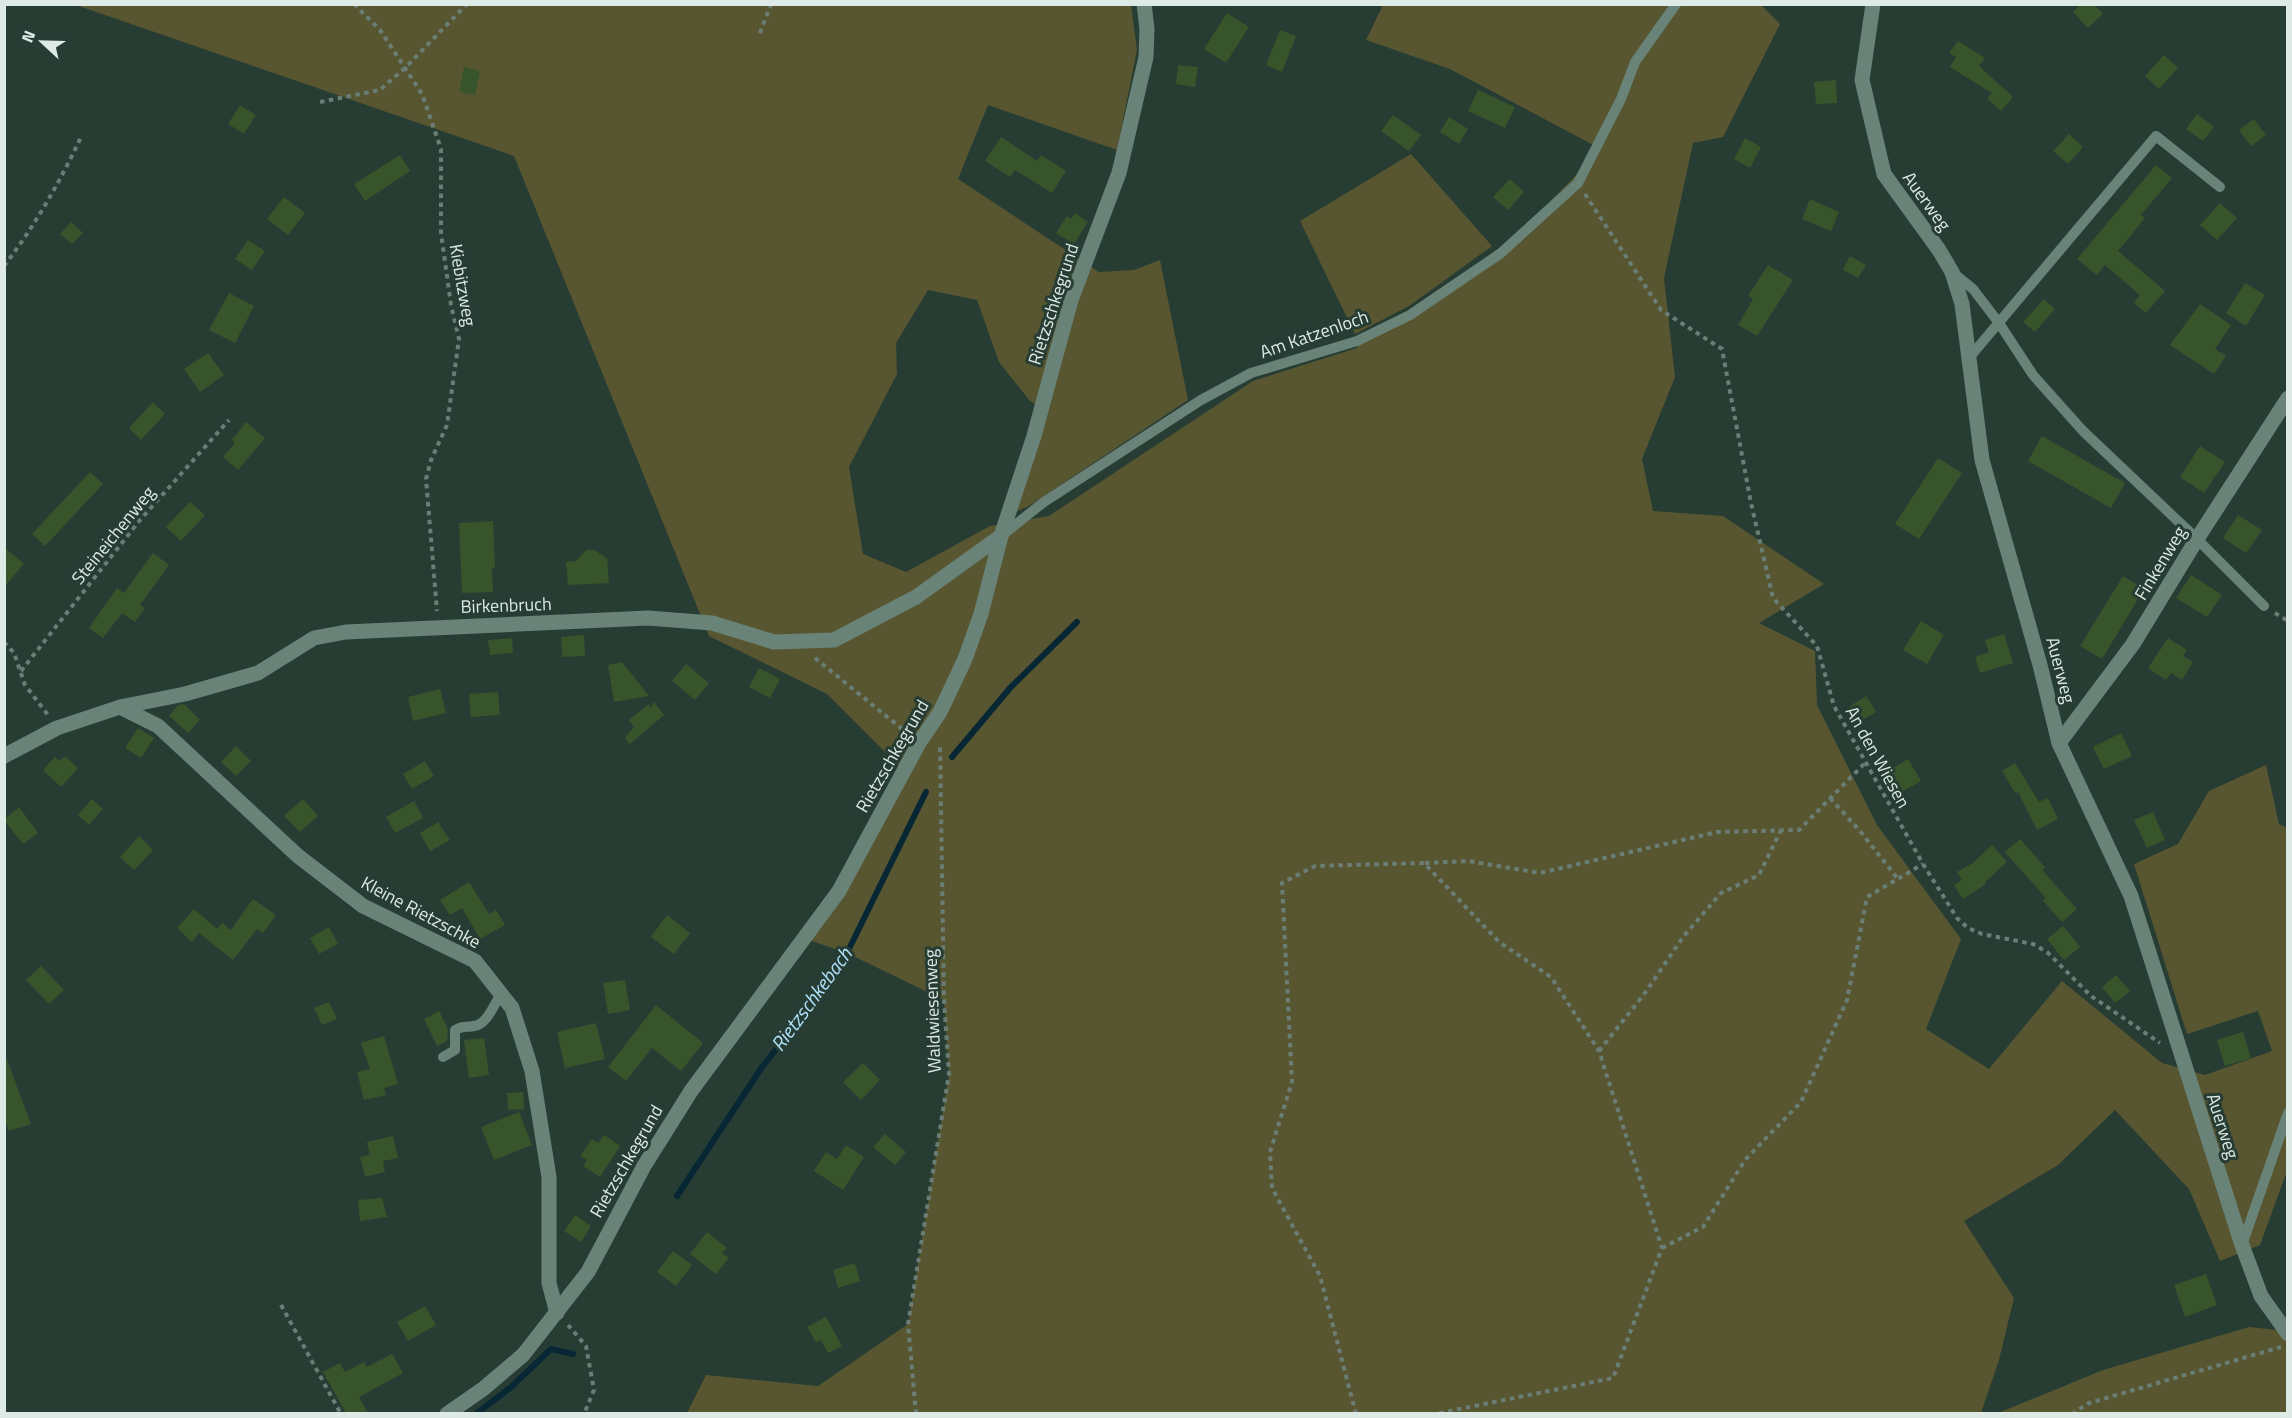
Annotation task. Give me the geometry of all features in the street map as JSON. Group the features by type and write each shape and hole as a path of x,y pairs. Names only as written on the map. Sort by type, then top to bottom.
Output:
{"street":[{"name":"Rietzschkegrund","path":"447,1413 483,1389 523,1355 588,1272 644,1166 691,1091 839,891 919,743 940,712 965,658 981,614 1000,536 1034,436 1071,300 1119,173 1146,57 1147,28 1144,4"},
{"name":"Auerweg","path":"1873,4 1862,80 1884,174 1939,250 1952,272 1962,304 1982,460 2040,665 2059,743 2131,896 2181,1057 2260,1296 2288,1334"},
{"name":"Finkenweg","path":"2059,743 2133,644 2197,538 2288,398"},
{"name":"Birkenbruch","path":"4,756 57,728 120,707 185,694 258,673 314,638 346,632 648,618 712,623 774,642 834,640 916,597 1000,536"},
{"name":"Kleine Rietzschke","path":"120,707 158,726 298,856 363,906 475,961 512,1008 532,1071 549,1177 549,1283 557,1313"}],"lane":[{"name":"Am Katzenloch","path":"1000,536 1044,502 1201,400 1251,373 1357,341 1410,315 1501,253 1578,183 1621,99 1635,62 1676,4"},
{"path":"1969,358 2157,136 2220,187"},
{"path":"1952,272 1973,290 1999,323 2033,375 2083,431 2197,538 2264,606"},
{"path":"443,1057 455,1050 455,1030 464,1025 474,1026 485,1021 501,994"},
{"path":"2242,1245 2288,1113"}],"path":[{"name":"Kiebitzweg","path":"354,4 380,30 406,67 422,94 441,149 441,233 451,305 459,339 447,425 431,460 426,479 438,627"},
{"path":"320,102 380,90 406,67 467,4"},
{"path":"760,33 771,4"},
{"path":"4,266 20,246 81,137"},
{"name":"An den Wiesen","path":"1578,183 1661,310 1722,349 1751,503 1773,598 1817,646 1834,706 1923,864 1957,918 1968,928 1982,934 2033,944 2047,952 2091,996 2181,1057"},
{"name":"Steineichenweg","path":"21,671 140,520 229,420"},
{"path":"4,642 14,653 25,685 57,728"},
{"path":"796,642 919,743"},
{"name":"Waldwiesenweg","path":"916,1413 908,1324 949,1074 944,1000 940,712"},
{"path":"1356,1413 1320,1276 1272,1188 1270,1152 1292,1082 1282,883 1315,866 1469,861 1540,873 1718,832 1799,830 1866,762"},
{"path":"1830,798 1898,879"},
{"path":"1599,1051 1645,993 1683,938 1721,892 1758,874 1780,830"},
{"path":"1424,863 1499,942 1551,977 1599,1051 1662,1248 1613,1378 1435,1413"},
{"path":"1662,1248 1703,1227 1745,1160 1800,1102 1847,1000 1867,897 1923,864"},
{"path":"281,1305 341,1413"},
{"path":"557,1313 586,1346 594,1390 584,1413"},
{"path":"2072,1413 2089,1403 2288,1346"}],"shaded area":[{"path":"76,5 1131,5 1137,50 1117,150 988,105 958,179 1099,272 1134,270 1160,260 1188,400 1029,506 1015,512 1048,412 1030,401 999,362 977,300 928,290 896,343 897,374 849,467 863,554 906,572 990,526 1049,516 1253,381 1357,348 1357,341 1410,315 1501,253 1601,149 1450,69 1366,40 1383,5 1761,5 1780,24 1723,137 1693,143 1664,278 1675,377 1642,459 1653,511 1723,516 1824,584 1759,623 1815,651 1817,705 1877,825 1961,939 1926,1029 1989,1069 2062,981 2162,1063 2205,1075 2272,1051 2258,1011 2187,1034 2134,864 2178,844 2209,791 2266,765 2279,824 2287,828 2288,1168 2260,1245 2220,1261 2189,1189 2115,1110 2058,1165 1964,1221 2014,1298 1999,1360 1981,1413 687,1413 706,1375 818,1386 908,1324 949,1074 944,1000 847,953 803,938 903,770 827,694 709,636 514,156"},
{"path":"1411,154 1492,246 1409,306 1355,334 1300,221"},
{"path":"2249,1327 2287,1331 2287,1413 1996,1414 2103,1370"}],"building":[{"path":"2081,4 2094,4 2103,14 2088,28 2073,12"},
{"path":"1227,13 1249,27 1226,63 1204,49"},
{"path":"1280,30 1296,36 1282,72 1266,65"},
{"path":"1958,41 1985,58 1979,66 2013,97 2001,111 1987,98 1992,93 1950,67 1956,57 1949,53"},
{"path":"2164,55 2178,68 2159,89 2145,76"},
{"path":"1178,65 1198,67 1195,87 1176,84"},
{"path":"464,67 480,71 475,95 459,92"},
{"path":"1836,80 1837,103 1816,104 1814,82"},
{"path":"1478,90 1515,107 1505,128 1468,111"},
{"path":"240,105 256,115 244,134 228,124"},
{"path":"2197,114 2214,127 2203,141 2186,129"},
{"path":"1393,115 1421,135 1409,151 1381,131"},
{"path":"1449,117 1468,129 1459,144 1440,132"},
{"path":"2254,119 2266,135 2251,146 2239,130"},
{"path":"2069,134 2083,147 2068,164 2053,151"},
{"path":"1001,137 1037,161 1041,155 1066,171 1052,193 1015,170 1010,177 985,161"},
{"path":"1745,138 1761,147 1750,168 1734,159"},
{"path":"400,155 410,171 365,201 354,184"},
{"path":"2156,165 2172,178 2141,215 2145,218 2118,251 2165,291 2146,313 2134,303 2140,295 2105,265 2097,275 2077,259"},
{"path":"1510,179 1524,192 1508,210 1493,197"},
{"path":"284,197 305,213 288,235 267,219"},
{"path":"1810,199 1839,212 1831,231 1802,219"},
{"path":"2220,203 2237,218 2217,240 2200,225"},
{"path":"1075,213 1088,222 1074,244 1056,233 1067,216 1071,219"},
{"path":"71,222 83,233 72,244 60,234"},
{"path":"248,240 265,251 252,270 235,259"},
{"path":"1850,256 1866,265 1858,278 1843,270"},
{"path":"1768,265 1793,280 1757,336 1738,325 1753,299 1748,296"},
{"path":"2245,283 2265,295 2246,326 2226,313"},
{"path":"229,293 254,306 235,343 209,330"},
{"path":"2044,299 2055,309 2035,332 2023,322"},
{"path":"2200,304 2231,325 2215,349 2226,356 2214,374 2170,345"},
{"path":"208,353 224,375 200,392 184,369"},
{"path":"153,402 165,414 141,440 129,428"},
{"path":"246,422 265,438 238,470 223,457 235,443 232,440"},
{"path":"2042,436 2125,483 2111,508 2028,461"},
{"path":"2200,446 2225,462 2204,493 2180,477"},
{"path":"1938,458 1962,473 1919,539 1895,524"},
{"path":"90,472 103,484 45,546 32,534"},
{"path":"190,502 205,515 181,541 166,527"},
{"path":"2238,515 2262,530 2246,553 2223,538"},
{"path":"493,521 495,568 492,568 493,592 462,593 459,523"},
{"path":"4,547 24,564 4,587"},
{"path":"586,550 594,550 607,558 609,583 568,585 566,562 576,561"},
{"path":"153,553 169,565 140,605 145,608 135,622 122,613 103,638 89,628 117,588 124,593"},
{"path":"2191,575 2222,595 2207,617 2176,598"},
{"path":"2123,576 2144,589 2102,659 2080,646"},
{"path":"1921,621 1944,635 1927,664 1903,650"},
{"path":"2004,634 2013,663 1980,673 1975,657 1989,652 1985,640"},
{"path":"584,635 585,656 562,657 561,637"},
{"path":"512,638 513,653 490,655 488,640"},
{"path":"2168,638 2187,650 2183,656 2193,662 2182,680 2171,673 2166,680 2148,668"},
{"path":"622,662 649,696 614,702 608,665"},
{"path":"686,664 709,683 695,700 672,681"},
{"path":"759,668 780,679 770,698 749,687"},
{"path":"440,689 446,713 413,721 408,697"},
{"path":"498,692 500,715 471,717 469,694"},
{"path":"1866,696 1876,712 1857,723 1847,708"},
{"path":"654,702 664,715 630,744 625,738 634,727 629,720 649,704 650,708"},
{"path":"184,704 200,720 188,733 169,716 178,705"},
{"path":"138,728 154,738 141,758 125,748"},
{"path":"2121,733 2132,756 2104,769 2093,747"},
{"path":"236,746 251,761 236,776 221,762"},
{"path":"65,756 78,768 61,787 43,770 55,757 59,761"},
{"path":"1908,759 1921,781 1900,793 1887,772"},
{"path":"425,761 434,776 412,789 403,774"},
{"path":"2015,763 2039,802 2048,798 2058,819 2037,830 2018,792 2016,794 2002,771"},
{"path":"92,799 103,809 89,825 78,815"},
{"path":"303,799 318,816 300,832 284,816"},
{"path":"414,801 423,818 395,833 386,817"},
{"path":"19,807 38,833 23,844 4,820"},
{"path":"2153,812 2165,840 2147,848 2134,820"},
{"path":"438,822 450,840 430,851 420,833"},
{"path":"139,836 153,850 134,870 120,857"},
{"path":"2020,839 2045,867 2042,870 2077,909 2062,922 2043,901 2046,898 2005,852"},
{"path":"1992,845 2007,862 1985,882 1986,884 1963,899 1954,885 1962,880 1957,872 1973,863"},
{"path":"469,882 489,914 496,910 505,925 480,939 462,908 450,915 440,900"},
{"path":"253,899 276,915 263,933 257,929 233,960 199,933 192,942 177,928 194,909 217,929 222,923 231,930"},
{"path":"667,915 690,933 674,954 651,937"},
{"path":"2063,926 2080,947 2064,960 2047,939"},
{"path":"329,927 338,944 319,954 310,938"},
{"path":"41,966 64,990 49,1004 26,980"},
{"path":"2116,975 2130,991 2115,1003 2102,987"},
{"path":"625,980 630,1010 608,1014 603,983"},
{"path":"329,1002 337,1019 322,1025 314,1008"},
{"path":"656,1005 703,1043 681,1071 652,1048 626,1081 608,1067"},
{"path":"439,1011 448,1029 447,1041 437,1046 424,1019"},
{"path":"596,1023 605,1059 565,1068 557,1032"},
{"path":"2243,1032 2251,1058 2225,1066 2217,1040"},
{"path":"384,1036 398,1084 384,1088 386,1095 364,1100 357,1072 370,1069 361,1043"},
{"path":"484,1038 489,1075 469,1078 464,1040"},
{"path":"4,1057 6,1057 31,1124 9,1131 4,1118"},
{"path":"863,1063 880,1080 861,1100 843,1082"},
{"path":"523,1092 524,1109 508,1110 507,1093"},
{"path":"519,1112 532,1145 494,1160 481,1127"},
{"path":"885,1134 906,1152 895,1165 873,1147"},
{"path":"604,1135 620,1146 600,1177 583,1166 587,1160 580,1156 592,1139 598,1143"},
{"path":"393,1136 398,1158 383,1161 385,1172 365,1177 360,1157 370,1155 367,1142"},
{"path":"846,1145 864,1157 843,1190 814,1171 826,1152 837,1159"},
{"path":"382,1198 387,1217 360,1221 358,1200"},
{"path":"575,1215 591,1226 581,1242 564,1231"},
{"path":"707,1232 727,1248 722,1253 729,1258 716,1274 690,1254"},
{"path":"673,1251 692,1265 676,1286 657,1272"},
{"path":"855,1263 860,1281 838,1288 833,1270"},
{"path":"2206,1274 2217,1305 2185,1317 2174,1285"},
{"path":"425,1306 436,1325 408,1341 397,1322"},
{"path":"826,1317 842,1346 828,1353 821,1340 816,1342 807,1327"},
{"path":"392,1354 403,1373 359,1397 368,1413 346,1413 323,1372 340,1363 345,1372 364,1362 367,1367"}],"waterway":[{"name":"Rietzschkebach","path":"952,757 1010,688 1077,622"},
{"name":"Rietzschkebach","path":"677,1196 762,1067 810,1007 847,953 926,792"},
{"name":"Rietzschkebach","path":"476,1414 510,1388 551,1349 573,1354"}]}
